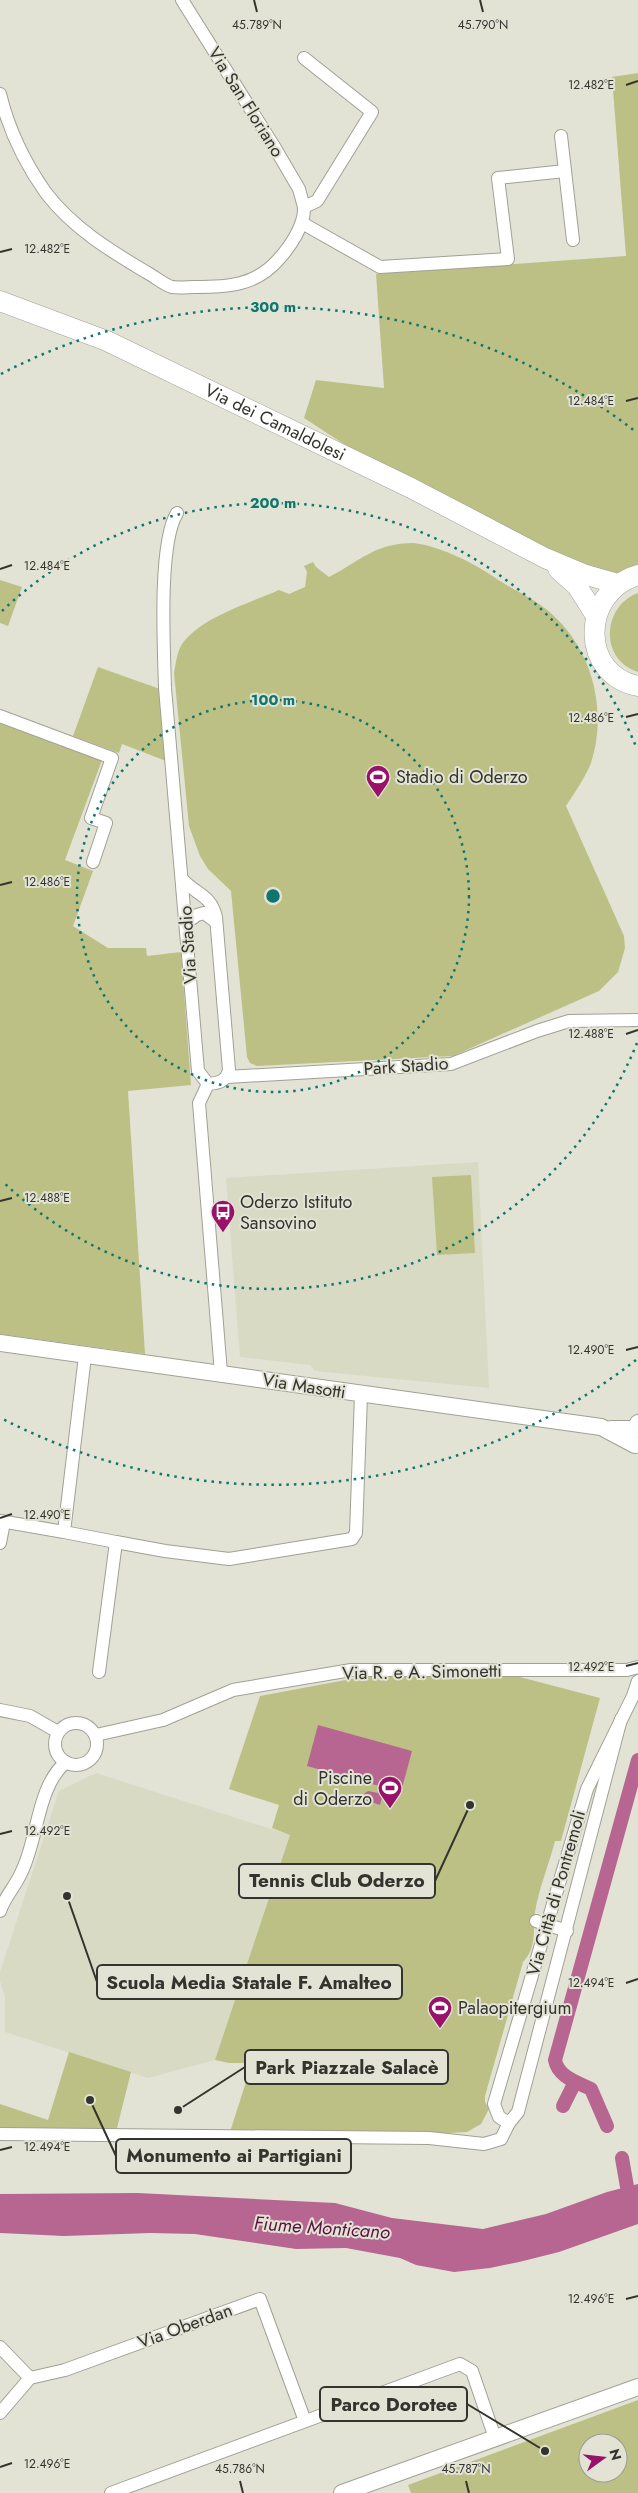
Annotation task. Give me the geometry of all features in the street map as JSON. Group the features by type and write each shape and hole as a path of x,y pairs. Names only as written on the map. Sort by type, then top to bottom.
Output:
{"main road":[{"name":"Via dei Camaldolesi","path":"0,301 73,327 154,363 411,488 546,558 583,574 618,584"},
{"name":"Via dei Camaldolesi","path":"546,558 577,586 596,616"},
{"path":"634,686 619,678 606,666 597,650 594,633 596,616 601,604 618,584 638,575"}],"street":[{"name":"Via San Floriano","path":"182,0 275,148 298,189 304,208"},
{"path":"0,94 13,138 52,199 99,244 172,287 222,287 241,284 256,278 269,270 282,256 302,223 304,208 317,201 372,112 304,58"},
{"path":"561,136 573,240"},
{"path":"302,223 380,267 508,259 498,178 565,171"},
{"name":"Via Stadio","path":"177,513 172,520 166,561 163,628 165,688 198,1071 208,1084"},
{"path":"0,716 112,758 91,818 106,823 93,862"},
{"path":"182,880 191,889 209,900 213,906 229,1070 227,1078"},
{"path":"186,922 204,913 216,922"},
{"name":"Park Stadio","path":"208,1084 227,1078 452,1064 537,1031 569,1021 638,1020"},
{"path":"208,1084 199,1103 221,1373"},
{"name":"Via Masotti","path":"0,1343 608,1429 637,1427"},
{"path":"64,1532 85,1356"},
{"path":"0,1543 2,1521 166,1551 229,1559 352,1539 356,1533 361,1395"},
{"path":"637,1427 633,1437 637,1448"},
{"name":"Via Masotti","path":"608,1429 637,1448"},
{"path":"99,1672 116,1542"},
{"name":"Via R. e A. Simonetti","path":"96,1735 164,1720 233,1690 351,1670 627,1670 638,1668"},
{"name":"Via Città di Pontremoli","path":"509,2123 499,2117 494,2104 541,1922 585,1793 638,1681"},
{"path":"0,1710 30,1716 58,1732"},
{"name":"Via Città di Pontremoli","path":"0,2134 429,2138 484,2144 501,2139 509,2123 518,2112 621,1719"},
{"path":"75,1722 87,1726 96,1735 97,1748 90,1760 78,1765 66,1762 56,1752 55,1738 58,1732 68,1724 75,1722"},
{"path":"0,1911 8,1892 23,1871 52,1778 66,1762"},
{"path":"585,1793 596,1799 599,1806"},
{"path":"541,1922 567,1930"},
{"name":"Via Oberdan","path":"30,2378 65,2370 260,2299 305,2421"},
{"path":"0,2347 30,2378 0,2413"},
{"path":"111,2493 460,2364 472,2371 495,2438"},
{"path":"342,2493 638,2387"}],"shaded area":[{"path":"478,1162 489,1388 315,1371 310,1365 240,1357 226,1178"},
{"path":"96,1773 290,1835 215,2060 148,2078 5,2032 5,1997 0,1981 0,1972 59,1791"}],"green space":[{"path":"638,73 638,575 618,584 411,488 304,418 316,380 384,388 376,274 626,256 612,77"},
{"name":"Stadio di Oderzo","path":"414,543 436,548 459,557 481,568 537,603 557,619 570,634 580,650 594,686 598,725 591,763 583,780 566,806 624,936 625,948 618,972 599,991 453,1056 257,1066 250,1063 247,1057 231,891 208,869 200,856 189,826 174,673 178,654 182,644 190,634 213,618 279,590 289,594 305,587 307,572 304,566 313,562 316,567 329,577 379,549"},
{"path":"0,580 22,587 8,626 0,623"},
{"path":"638,593 638,672 625,666 616,656 611,645 610,633 617,609 626,600"},
{"path":"98,667 160,689 166,761 122,744 119,753 73,736"},
{"path":"0,722 102,760 65,860 93,871 73,926 108,948 146,948 147,956 181,952 191,1085 128,1091 145,1354 0,1334"},
{"path":"471,1175 475,1253 437,1255 432,1177"},
{"path":"411,1672 516,1676 600,1698 561,1841 555,1841 539,1894 535,1912 534,1938 530,1951 523,1962 485,2096 485,2102 489,2109 481,2124 467,2132 431,2134 230,2132 252,2063 229,2063 215,2060 290,1835 272,1828 279,1805 229,1789 260,1696 351,1679"},
{"path":"69,2052 131,2072 115,2136 0,2131 0,2104 48,2120"},
{"path":"638,2400 638,2493 411,2493 408,2485"}],"water":[{"path":"318,1725 412,1751 401,1792 307,1766"},
{"path":"368,1791 383,1794 380,1805 365,1800 364,1794"},
{"name":"Fiume Monticano","path":"638,2184 638,2224 559,2252 490,2268 454,2272 416,2265 400,2258 346,2248 296,2249 195,2234 150,2233 64,2236 0,2233 0,2194 138,2193 335,2203 392,2218 483,2229 546,2214 607,2192"}],"waterway":[{"path":"607,2126 591,2089 564,2075 555,2060 638,1760"},
{"path":"563,2106 575,2082"},
{"path":"622,2158 630,2204"}],"place":[{"name":"Stadio di Oderzo","path":"378,798"},
{"name":"Oderzo Istituto Sansovino","path":"223,1233"},
{"name":"Tennis Club Oderzo","path":"470,1805"},
{"name":"Piscine di Oderzo","path":"390,1809"},
{"name":"Scuola Media Statale F. Amalteo","path":"67,1896"},
{"name":"Palaopitergium","path":"440,2029"},
{"name":"Monumento ai Partigiani","path":"90,2100"},
{"name":"Park Piazzale Salacè","path":"178,2110"},
{"name":"Parco Dorotee","path":"545,2451"}]}
